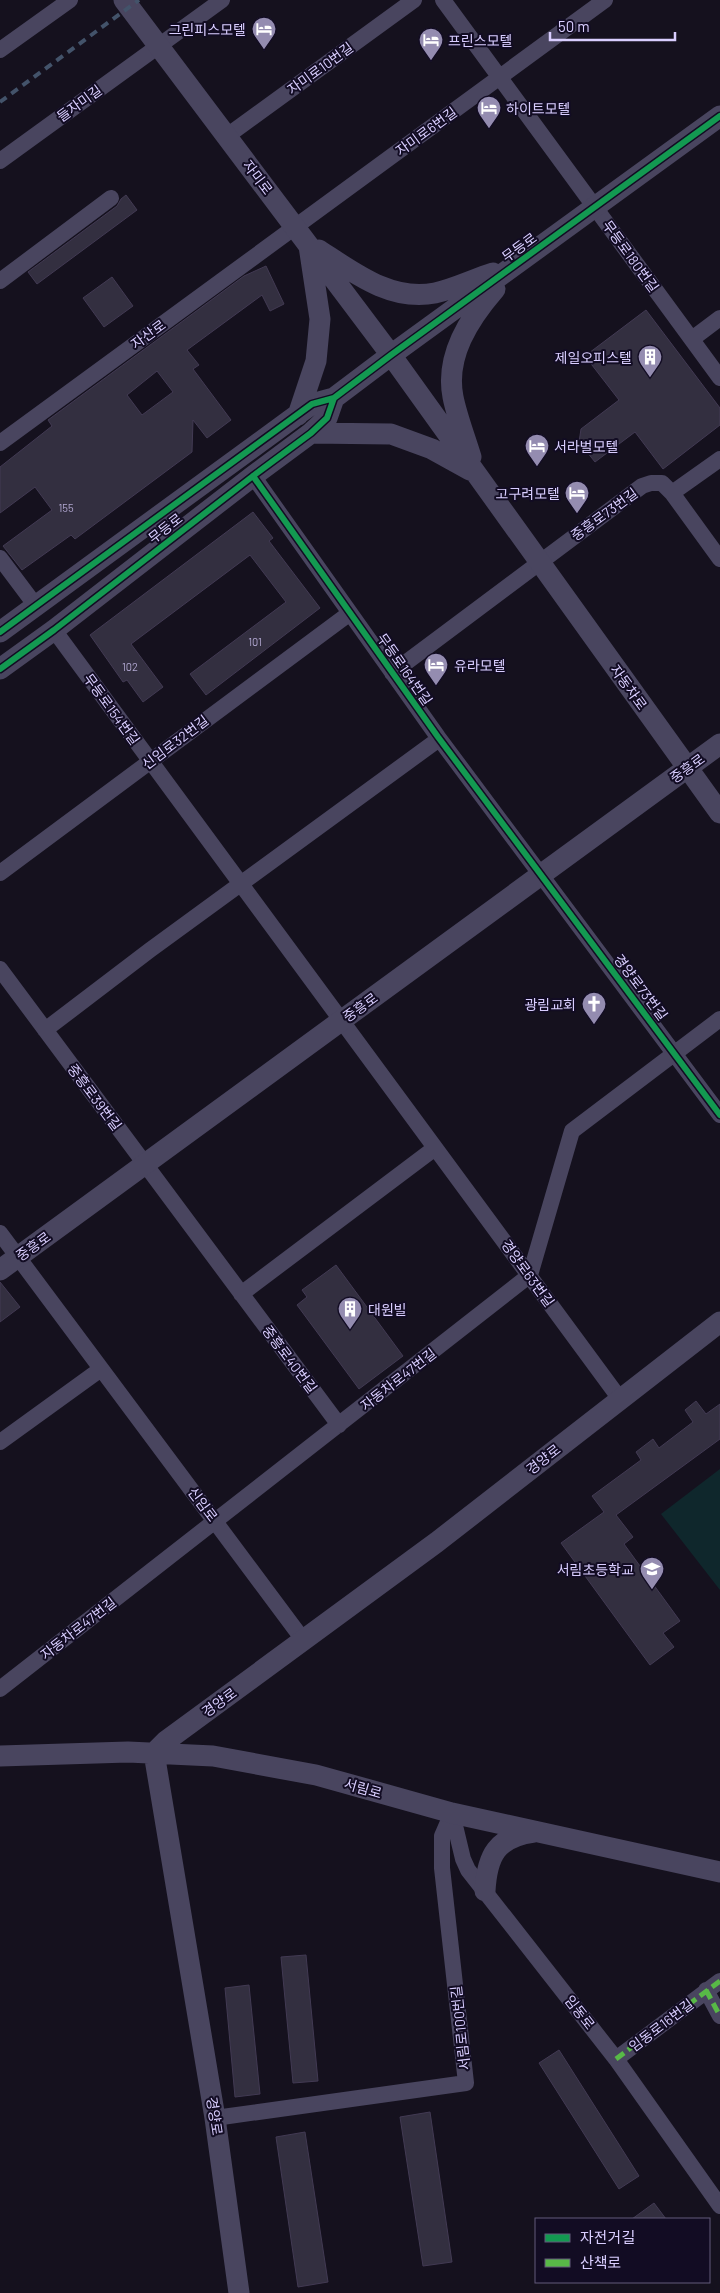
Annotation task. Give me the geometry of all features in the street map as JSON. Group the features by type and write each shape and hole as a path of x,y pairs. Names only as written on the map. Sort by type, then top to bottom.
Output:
{"street":[{"path":"0,50 70,0"},
{"name":"자미로","path":"124,0 157,46 296,226 391,355"},
{"name":"들자미길","path":"0,161 222,0"},
{"name":"자미로10번길","path":"227,136 414,0"},
{"name":"무등로180번길","path":"443,0 720,378"},
{"name":"자미로6번길","path":"296,226 605,0"},
{"name":"무등로","path":"0,632 312,404 334,398 720,116"},
{"path":"0,281 111,198"},
{"name":"자산로","path":"0,443 296,226"},
{"path":"308,243 372,284 410,296 435,293 516,265"},
{"path":"298,415 316,361 320,319 308,243"},
{"path":"476,474 453,396 452,365 462,338 479,308 516,265"},
{"path":"692,339 720,318"},
{"name":"자동차로","path":"391,355 720,813"},
{"name":"무등로","path":"0,668 54,630 252,476 311,433 327,418 334,398"},
{"path":"311,433 391,434 432,449 476,474"},
{"path":"672,493 720,459"},
{"name":"무등로164번길","path":"252,476 439,739 540,875"},
{"name":"중흥로73번길","path":"539,561 642,486 651,483 662,483 672,493 720,559"},
{"path":"0,558 36,606"},
{"path":"392,672 539,561"},
{"name":"신임로32번길","path":"0,873 350,613"},
{"name":"무등로154번길","path":"54,630 341,1021"},
{"path":"45,1030 150,950 439,739"},
{"name":"중흥로","path":"0,1270 720,744"},
{"name":"경양로73번길","path":"540,875 675,1052 720,1115"},
{"name":"중흥로39번길","path":"0,969 145,1164"},
{"path":"530,1276 572,1131 720,1019"},
{"name":"경양로63번길","path":"341,1021 620,1399"},
{"path":"241,1294 435,1148"},
{"name":"중흥로40번길","path":"145,1164 339,1424"},
{"name":"신임로","path":"0,1233 304,1641"},
{"name":"자동차로47번길","path":"0,1689 530,1276"},
{"name":"경양로","path":"239,2293 215,2118 154,1752 166,1741 437,1542 720,1322"},
{"path":"0,1442 101,1369"},
{"name":"서림로","path":"0,1755 154,1752 213,1756 316,1775 452,1813 720,1872"},
{"name":"임동로","path":"452,1813 463,1859 485,1891 616,2059 720,2206"},
{"name":"서림로100번길","path":"215,2118 466,2083 442,1868 442,1836 452,1813"},
{"path":"485,1891 486,1869 489,1860 495,1852 513,1837 535,1832"},
{"name":"임동로16번길","path":"616,2059 720,1981"},
{"name":"임동로16번길","path":"706,1990 720,2016"}],"green space":[{"path":"720,1469 720,1590 661,1514"}],"building":[{"path":"126,195 137,210 37,284 28,272 117,206"},
{"path":"266,266 284,304 270,311 262,295 187,350 199,365 193,369 231,420 207,438 193,420 192,452 75,539 71,535 22,570 3,546 52,510 35,487 0,513 0,467 52,426 48,420 244,276","holes":["157,371 173,392 142,415 127,395"]},
{"path":"112,277 133,306 104,327 83,298"},
{"name":"제일오피스텔","path":"646,310 720,408 720,425 663,469 635,432 595,462 579,442 581,429 619,400 585,356"},
{"path":"253,512 273,538 269,541 320,608 206,695 190,674 286,602 250,555 131,644 163,687 143,702 127,680 123,682 90,635"},
{"name":"대원빌","path":"336,1265 403,1356 359,1389 297,1305 307,1297 302,1290"},
{"path":"0,1282 20,1307 0,1322"},
{"path":"696,1401 706,1414 720,1404 720,1439 616,1515 633,1537 624,1544 680,1621 663,1633 674,1647 650,1665 561,1543 604,1512 592,1496 641,1460 636,1452 653,1439 659,1448 693,1422 685,1410"},
{"path":"306,1955 318,2081 293,2083 281,1957"},
{"path":"249,1985 260,2094 235,2097 225,1988"},
{"path":"559,2050 639,2176 619,2189 539,2063"},
{"path":"430,2112 452,2262 423,2266 400,2117"},
{"path":"305,2132 328,2282 298,2287 276,2137"},
{"path":"654,2203 665,2218 633,2218"}],"railway":[{"path":"0,102 139,0"}],"marked path":[{"path":"616,2059 720,1981"},
{"path":"706,1990 720,2016"}],"cycle path":[{"path":"0,632 312,404 334,398 720,116"},
{"path":"0,669 54,630 311,433 327,418 334,398"},
{"path":"253,476 438,737 720,1115"}],"place":[{"name":"그린피스모텔","path":"264,50"},
{"name":"프린스모텔","path":"431,61"},
{"name":"하이트모텔","path":"489,129"},
{"name":"제일오피스텔","path":"650,378"},
{"name":"서라벌모텔","path":"537,467"},
{"name":"고구려모텔","path":"577,514"},
{"name":"유라모텔","path":"436,686"},
{"name":"광림교회","path":"594,1025"},
{"name":"대원빌","path":"350,1330"},
{"name":"서림초등학교","path":"652,1590"}]}
